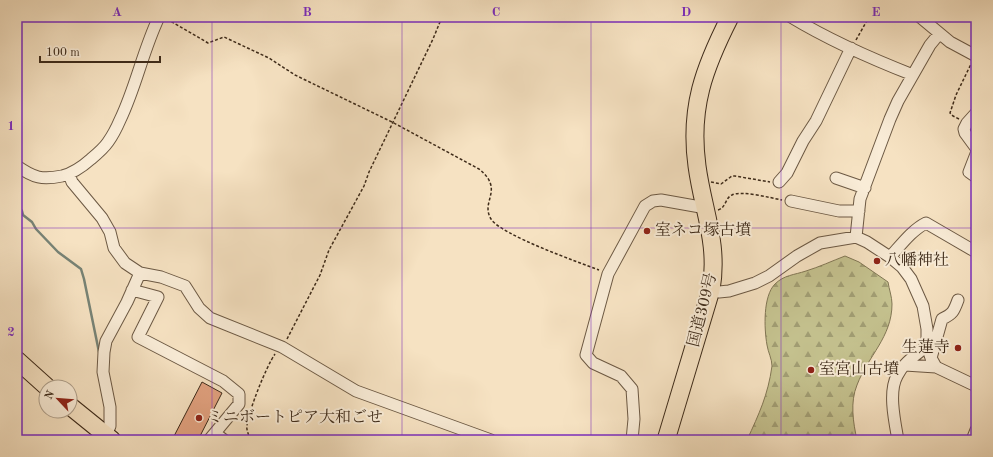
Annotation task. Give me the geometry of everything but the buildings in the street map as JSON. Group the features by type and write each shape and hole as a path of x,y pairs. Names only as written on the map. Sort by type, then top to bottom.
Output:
{"highway":[{"name":"国道309号","path":"666,440 711,290 714,262 712,242 695,146 696,113 702,82 709,62 730,17"},
{"path":"17,360 38,379"},
{"path":"78,412 109,437"}],"street":[{"path":"17,166 29,175 42,178 69,174 80,169 109,141 127,106 150,35 159,17"},
{"path":"791,17 851,48 913,75"},
{"path":"920,17 950,42 976,56"},
{"path":"856,238 860,199 890,120 898,101 939,34"},
{"path":"779,182 787,173 802,141 816,121 851,48"},
{"path":"976,113 964,129 965,133 976,148"},
{"path":"976,154 969,172 976,177"},
{"path":"69,174 72,182 102,218 110,232 114,248 125,263 140,273 161,277 185,286 199,308 210,318 282,347 356,391 491,440"},
{"path":"836,178 865,188"},
{"path":"632,440 634,419 632,389 621,376 593,363 586,354 608,274 645,206 653,201 661,200 706,210"},
{"path":"791,201 839,211 859,211"},
{"path":"890,257 908,237 926,223 976,252"},
{"path":"711,290 719,292 729,291 755,283 769,276 797,256 820,243 856,238 867,242 890,257 906,273 917,291 922,306 927,329 927,346 933,363"},
{"path":"109,437 110,407 103,372 106,341 140,273"},
{"path":"132,290 158,297 138,337 223,381 238,394 239,404 216,438"},
{"path":"933,363 942,319 950,316 958,300"},
{"path":"898,440 894,415 894,384 896,376 905,365 927,346"},
{"path":"905,365 933,363 976,386"},
{"path":"972,440 976,430"}],"path":[{"path":"164,17 208,43 224,37 270,58 295,74 392,122 479,169 491,182 489,203 490,218 497,226 533,244 608,274"},
{"path":"250,440 246,427 249,414 274,355 282,347 320,275 329,250 364,186 392,122 433,39 442,17"},
{"path":"851,48 869,17"},
{"path":"967,123 950,113 962,82 976,56"},
{"path":"700,179 721,184 732,176 735,176 768,182 779,182"},
{"path":"706,210 721,209 733,194 749,194 791,201"}],"green space":[{"path":"845,256 859,262 888,282 892,301 891,316 884,336 857,385 853,398 854,426 857,440 747,440 759,413 772,366 765,330 766,304 771,289 778,281 786,277"}],"waterway":[{"path":"17,204 23,215 32,222 36,229 58,252 81,269 99,352"}],"place":[{"name":"室ネコ塚古墳","path":"647,231"},
{"name":"八幡神社","path":"877,261"},
{"name":"生蓮寺","path":"958,348"},
{"name":"室宮山古墳","path":"811,370"},
{"name":"ミニボートピア大和ごせ","path":"199,418"}]}
